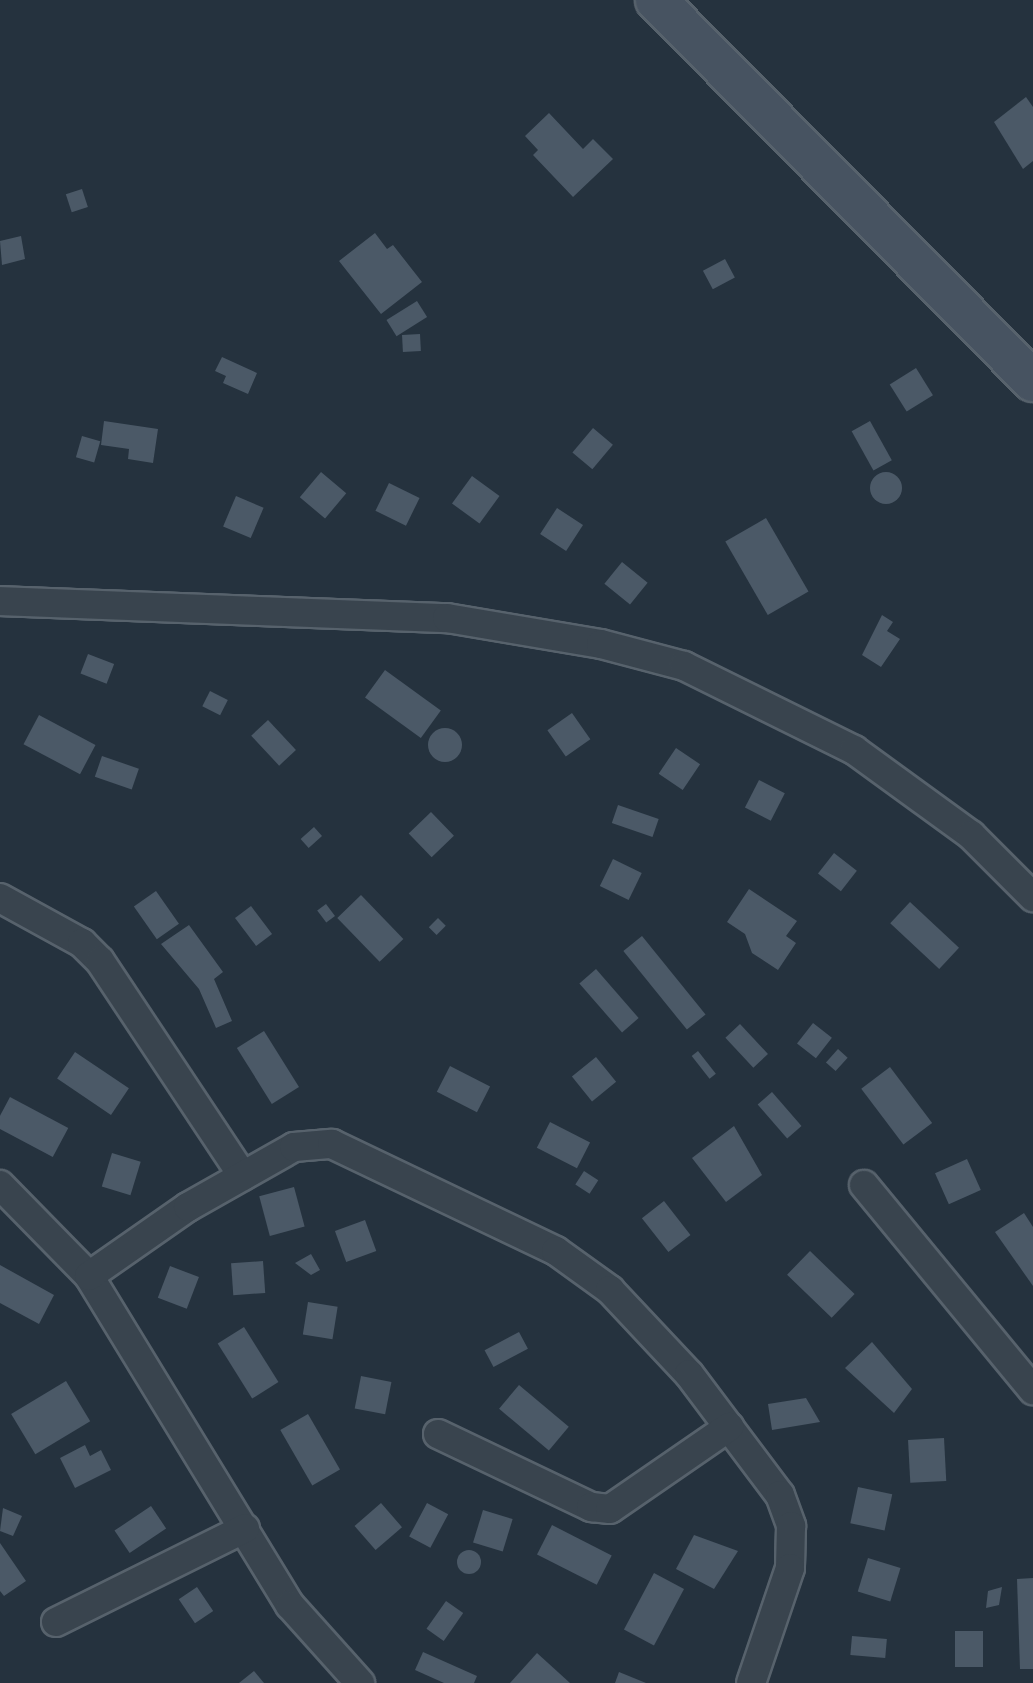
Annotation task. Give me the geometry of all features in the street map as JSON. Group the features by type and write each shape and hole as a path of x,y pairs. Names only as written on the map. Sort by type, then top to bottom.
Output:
{"street":[{"path":"656,0 1033,381"},
{"path":"0,601 447,618 601,644 684,666 854,750 971,835 1033,897"},
{"path":"0,898 82,943 100,961 243,1176"},
{"path":"89,1276 243,1176 294,1147 332,1144 556,1251 610,1290 729,1427 780,1495 791,1526 790,1568 751,1683"},
{"path":"0,1185 89,1276 290,1605 360,1683"},
{"path":"864,1185 1033,1390"},
{"path":"438,1434 591,1507 610,1509 729,1427"},
{"path":"56,1622 245,1528"}],"building":[{"path":"1026,97 1033,107 1033,161 1023,169 994,122"},
{"path":"549,113 583,149 593,139 613,159 573,197 533,155 538,150 525,136"},
{"path":"82,189 88,207 72,212 66,194"},
{"path":"375,233 387,249 393,245 422,282 381,314 339,261"},
{"path":"21,236 25,259 2,265 0,241"},
{"path":"725,259 735,278 713,289 703,271"},
{"path":"417,301 427,317 397,336 386,320"},
{"path":"420,334 421,351 403,352 402,335"},
{"path":"222,357 257,373 248,394 223,383 226,376 215,371"},
{"path":"916,368 933,395 907,412 890,384"},
{"path":"104,421 158,429 153,463 128,459 129,449 101,445"},
{"path":"870,421 892,460 873,471 852,431"},
{"path":"593,428 613,445 592,469 572,453"},
{"path":"82,436 100,441 94,462 76,457"},
{"path":"321,472 346,493 325,518 300,497"},
{"path":"886,472 897,477 902,488 897,499 886,504 875,499 870,488 875,477"},
{"path":"472,476 500,496 480,523 452,504"},
{"path":"389,483 420,498 406,526 375,511"},
{"path":"236,496 264,508 251,538 223,526"},
{"path":"557,508 583,525 566,551 540,534"},
{"path":"766,518 809,592 768,615 725,542"},
{"path":"622,562 648,583 630,605 604,584"},
{"path":"882,615 893,622 887,631 900,639 881,667 862,655"},
{"path":"88,654 114,664 107,684 80,674"},
{"path":"385,670 441,711 421,738 365,698"},
{"path":"210,691 228,700 220,715 202,706"},
{"path":"572,713 590,739 566,756 547,730"},
{"path":"39,715 96,745 80,774 24,744"},
{"path":"268,720 296,750 279,766 251,736"},
{"path":"445,728 457,733 462,745 457,757 445,762 433,757 428,745 433,733"},
{"path":"676,748 700,764 683,790 659,774"},
{"path":"102,756 139,769 132,789 95,777"},
{"path":"759,780 785,793 771,821 745,808"},
{"path":"618,805 659,819 652,837 612,823"},
{"path":"431,812 454,836 432,857 409,834"},
{"path":"314,827 322,836 309,848 301,839"},
{"path":"834,853 857,871 841,891 818,873"},
{"path":"613,859 642,873 629,900 600,886"},
{"path":"749,889 797,921 786,936 796,943 778,970 752,953 745,934 727,922"},
{"path":"156,891 179,924 157,939 134,906"},
{"path":"361,895 403,939 380,962 337,918"},
{"path":"910,902 959,948 939,969 890,923"},
{"path":"326,904 335,916 326,923 317,911"},
{"path":"251,906 272,934 256,946 235,918"},
{"path":"438,918 446,926 437,935 429,927"},
{"path":"189,925 223,972 214,979 232,1021 216,1028 199,989 161,944"},
{"path":"642,936 706,1014 687,1030 623,951"},
{"path":"596,969 639,1018 622,1032 579,983"},
{"path":"813,1023 832,1038 816,1058 797,1043"},
{"path":"740,1024 768,1054 753,1068 725,1038"},
{"path":"264,1031 299,1087 272,1104 237,1048"},
{"path":"838,1049 848,1058 836,1071 826,1062"},
{"path":"698,1051 716,1074 710,1079 692,1056"},
{"path":"75,1052 129,1088 111,1115 57,1079"},
{"path":"596,1057 616,1082 592,1101 572,1077"},
{"path":"450,1066 490,1086 477,1112 437,1092"},
{"path":"890,1067 932,1123 903,1145 861,1089"},
{"path":"772,1092 802,1126 787,1138 758,1104"},
{"path":"10,1097 68,1128 53,1157 0,1129 0,1116"},
{"path":"550,1122 590,1142 577,1168 537,1148"},
{"path":"734,1126 762,1175 726,1202 692,1158"},
{"path":"112,1153 141,1162 130,1195 102,1186"},
{"path":"967,1159 981,1190 949,1204 935,1173"},
{"path":"584,1171 598,1180 590,1194 575,1184"},
{"path":"294,1187 305,1227 270,1236 259,1196"},
{"path":"664,1201 690,1235 668,1252 642,1218"},
{"path":"1024,1213 1033,1227 1033,1286 995,1232"},
{"path":"365,1220 376,1251 346,1262 335,1231"},
{"path":"810,1251 855,1294 832,1318 787,1275"},
{"path":"311,1254 320,1270 311,1275 295,1263"},
{"path":"263,1261 265,1293 233,1295 231,1263"},
{"path":"0,1265 54,1295 39,1324 0,1303"},
{"path":"170,1266 199,1277 187,1309 158,1298"},
{"path":"308,1302 338,1307 332,1339 303,1335"},
{"path":"244,1327 278,1382 252,1399 218,1343"},
{"path":"519,1332 528,1349 493,1367 485,1350"},
{"path":"872,1342 912,1389 894,1413 845,1368"},
{"path":"361,1376 391,1382 385,1414 355,1408"},
{"path":"66,1381 90,1421 35,1454 11,1414"},
{"path":"519,1385 569,1427 549,1451 499,1409"},
{"path":"806,1398 820,1422 772,1430 768,1404"},
{"path":"308,1414 340,1469 312,1485 280,1430"},
{"path":"944,1438 946,1481 910,1483 908,1440"},
{"path":"85,1445 90,1456 101,1450 111,1470 75,1488 60,1458"},
{"path":"858,1487 892,1494 885,1530 850,1523"},
{"path":"381,1503 402,1527 376,1550 355,1526"},
{"path":"427,1503 448,1514 430,1548 409,1537"},
{"path":"151,1506 166,1528 130,1553 115,1531"},
{"path":"3,1508 22,1516 13,1536 0,1531"},
{"path":"483,1510 513,1519 503,1552 473,1543"},
{"path":"552,1525 612,1555 597,1585 537,1554"},
{"path":"694,1535 738,1551 714,1589 676,1569"},
{"path":"0,1543 26,1581 4,1596 0,1591"},
{"path":"469,1550 477,1554 481,1562 477,1570 469,1574 461,1570 457,1562 461,1554"},
{"path":"868,1558 901,1568 890,1601 858,1591"},
{"path":"654,1573 684,1589 654,1645 624,1630"},
{"path":"1033,1578 1033,1669 1020,1669 1017,1579"},
{"path":"197,1587 213,1611 195,1623 179,1599"},
{"path":"1002,1587 999,1605 986,1608 988,1591"},
{"path":"446,1601 463,1613 444,1641 426,1629"},
{"path":"955,1631 983,1631 983,1667 955,1667"},
{"path":"852,1636 887,1639 885,1658 850,1655"},
{"path":"423,1652 477,1676 474,1683 444,1683 415,1670"},
{"path":"537,1653 570,1683 510,1683"},
{"path":"254,1671 264,1683 239,1683"},
{"path":"619,1672 646,1683 615,1683"}]}
